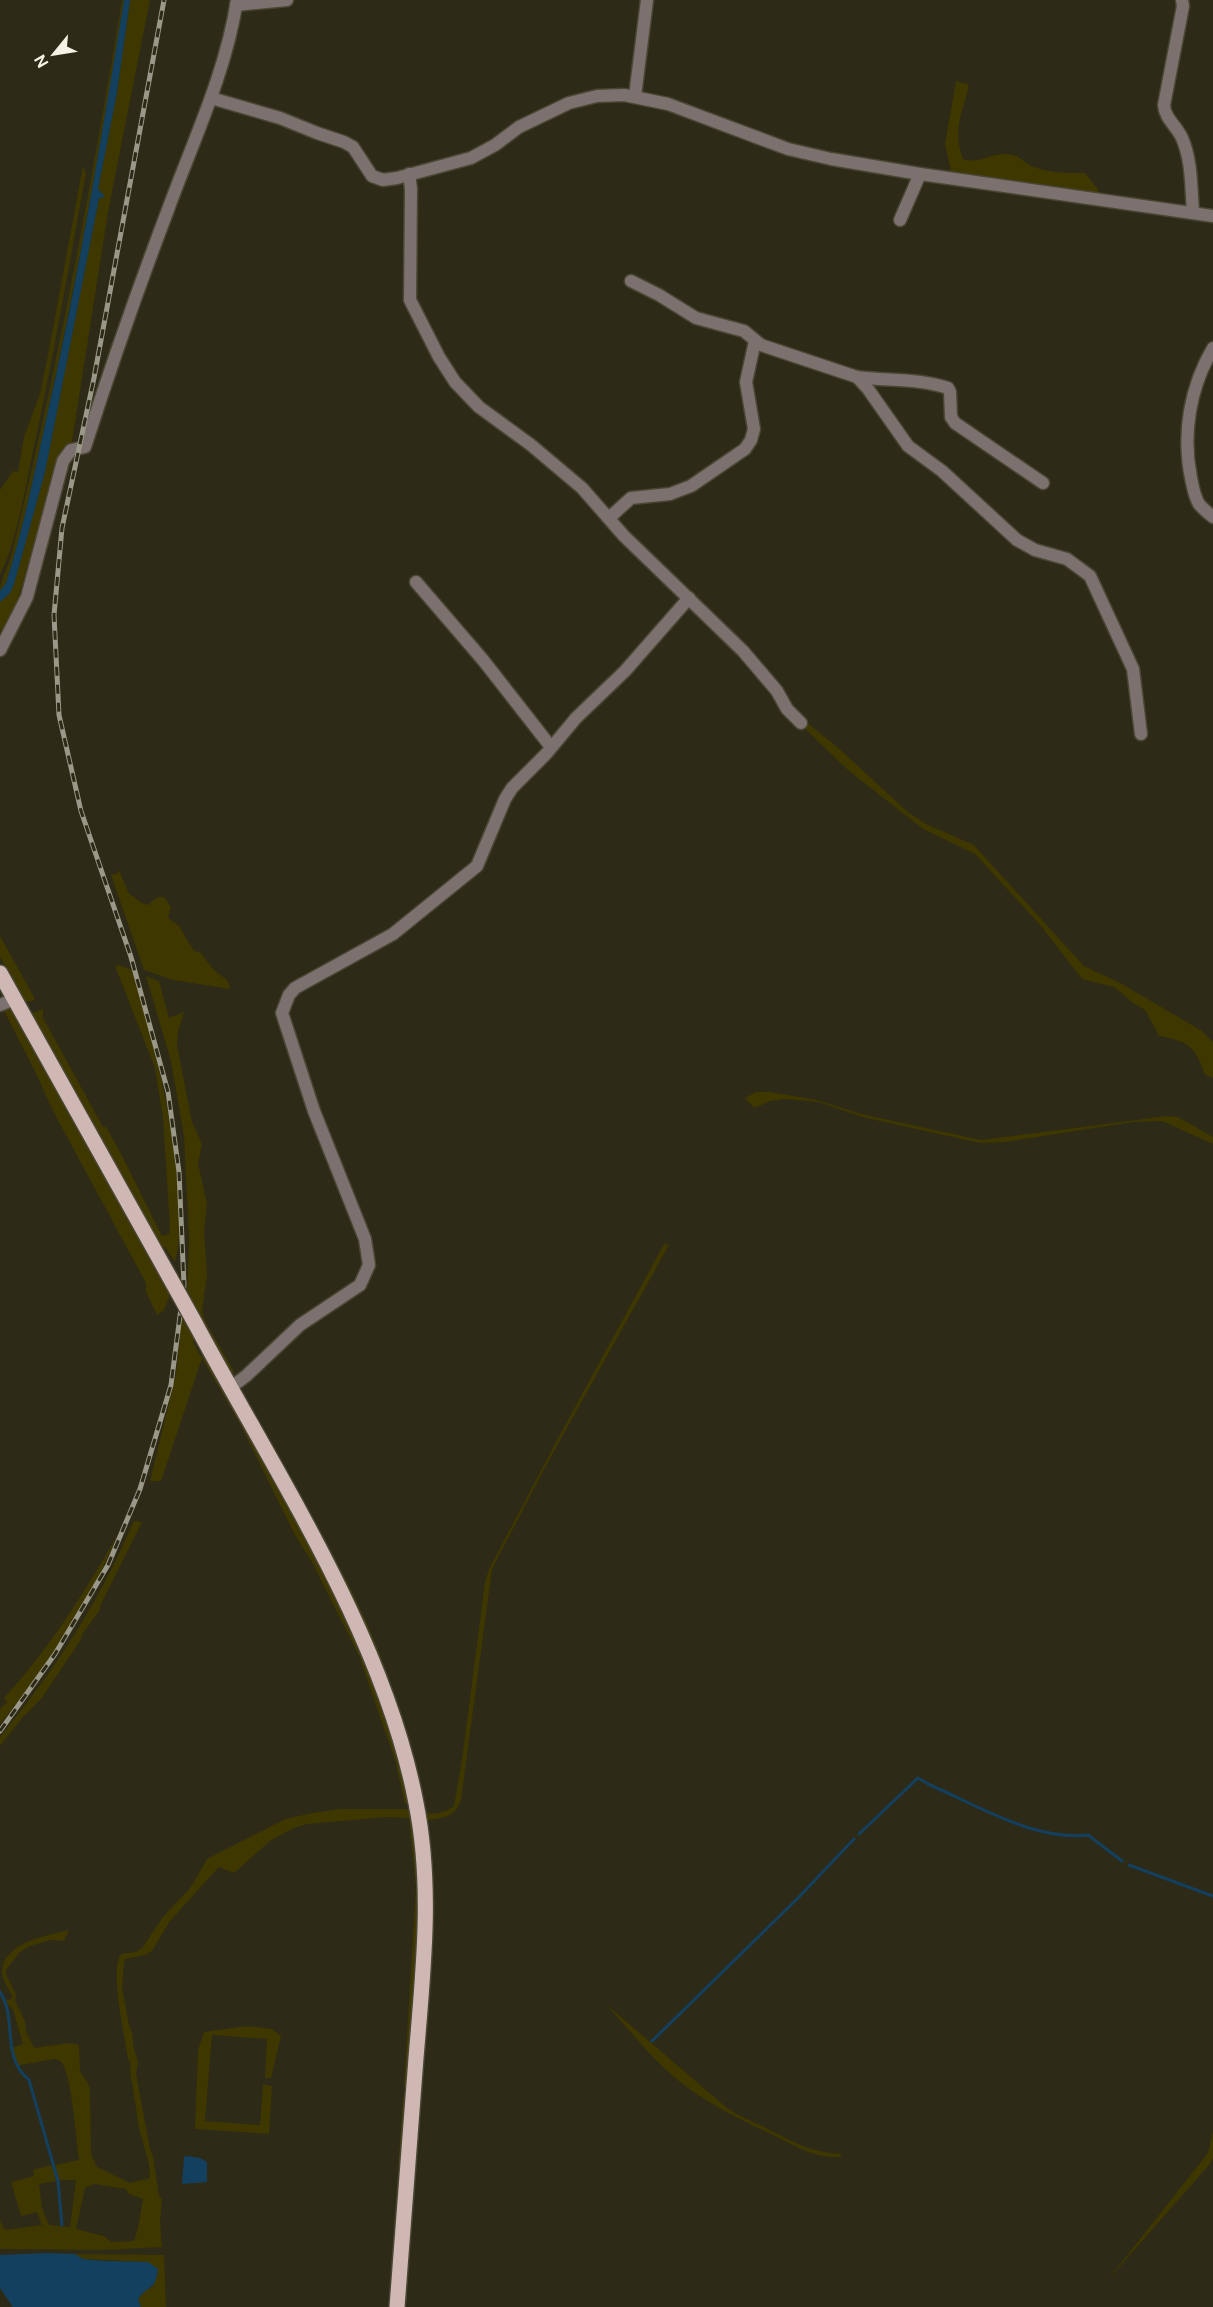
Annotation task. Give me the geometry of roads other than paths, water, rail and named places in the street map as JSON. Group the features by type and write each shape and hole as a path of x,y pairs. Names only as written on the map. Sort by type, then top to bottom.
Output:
{"main road":[{"path":"0,973 299,1512 359,1630 392,1716 417,1805 423,1860 425,1940 397,2307"}],"street":[{"path":"0,650 27,597 63,461 71,450 85,447 124,329 211,98 229,39 236,3 287,0"},
{"path":"635,96 647,0"},
{"path":"1182,0 1183,6 1164,105 1165,114 1181,136 1187,153 1193,212"},
{"path":"211,98 280,118 317,134 344,142 353,147 368,170 377,178 391,179 471,158 495,145 519,127 563,106 597,96 635,96 668,104 788,149 920,174 1213,216"},
{"path":"409,174 411,189 410,300 439,357 467,396 582,488 624,536 743,651 777,691 787,709 801,723"},
{"path":"900,220 920,174"},
{"path":"631,281 696,318 744,331 762,345 826,368 857,377 877,380 889,378 948,388 951,417 955,423 979,437 1043,483"},
{"path":"609,518 631,498 670,494 691,486 745,449 754,429 746,382 755,341"},
{"path":"1213,348 1195,389 1186,435 1195,495 1200,505 1213,517"},
{"path":"857,377 908,446 942,471 1017,540 1035,550 1067,559 1090,576 1133,669 1141,734"},
{"path":"416,582 483,660 551,747"},
{"path":"230,1388 300,1325 360,1285 369,1265 365,1239 314,1111 286,1029 282,1013 284,1003 295,988 393,934 477,866 505,798 512,788 576,718 626,671 689,598"},
{"path":"0,1005 15,999"}],"water":[{"path":"124,0 130,0 117,92 98,189 105,197 99,198 45,472 14,584 10,593 0,602 0,591 6,583 18,543 58,368 98,158"},
{"path":"184,2157 200,2158 207,2162 207,2182 182,2184"},
{"path":"75,2254 83,2259 105,2261 148,2262 158,2269 157,2276 153,2284 138,2299 141,2307 13,2307 0,2288 0,2255"}],"waterway":[{"path":"859,1834 918,1778 987,1812 1027,1827 1047,1833 1088,1835 1122,1861"},
{"path":"652,2041 799,1897 854,1839"},
{"path":"1129,1865 1213,1896"},
{"path":"0,1992 8,2014 15,2060 29,2080 58,2181 62,2225"}],"railway":[{"path":"0,1731 55,1654 108,1565 140,1489 171,1385 184,1285 179,1172 168,1092 131,957 81,811 59,715 54,615 62,528 94,378 164,0"}]}
